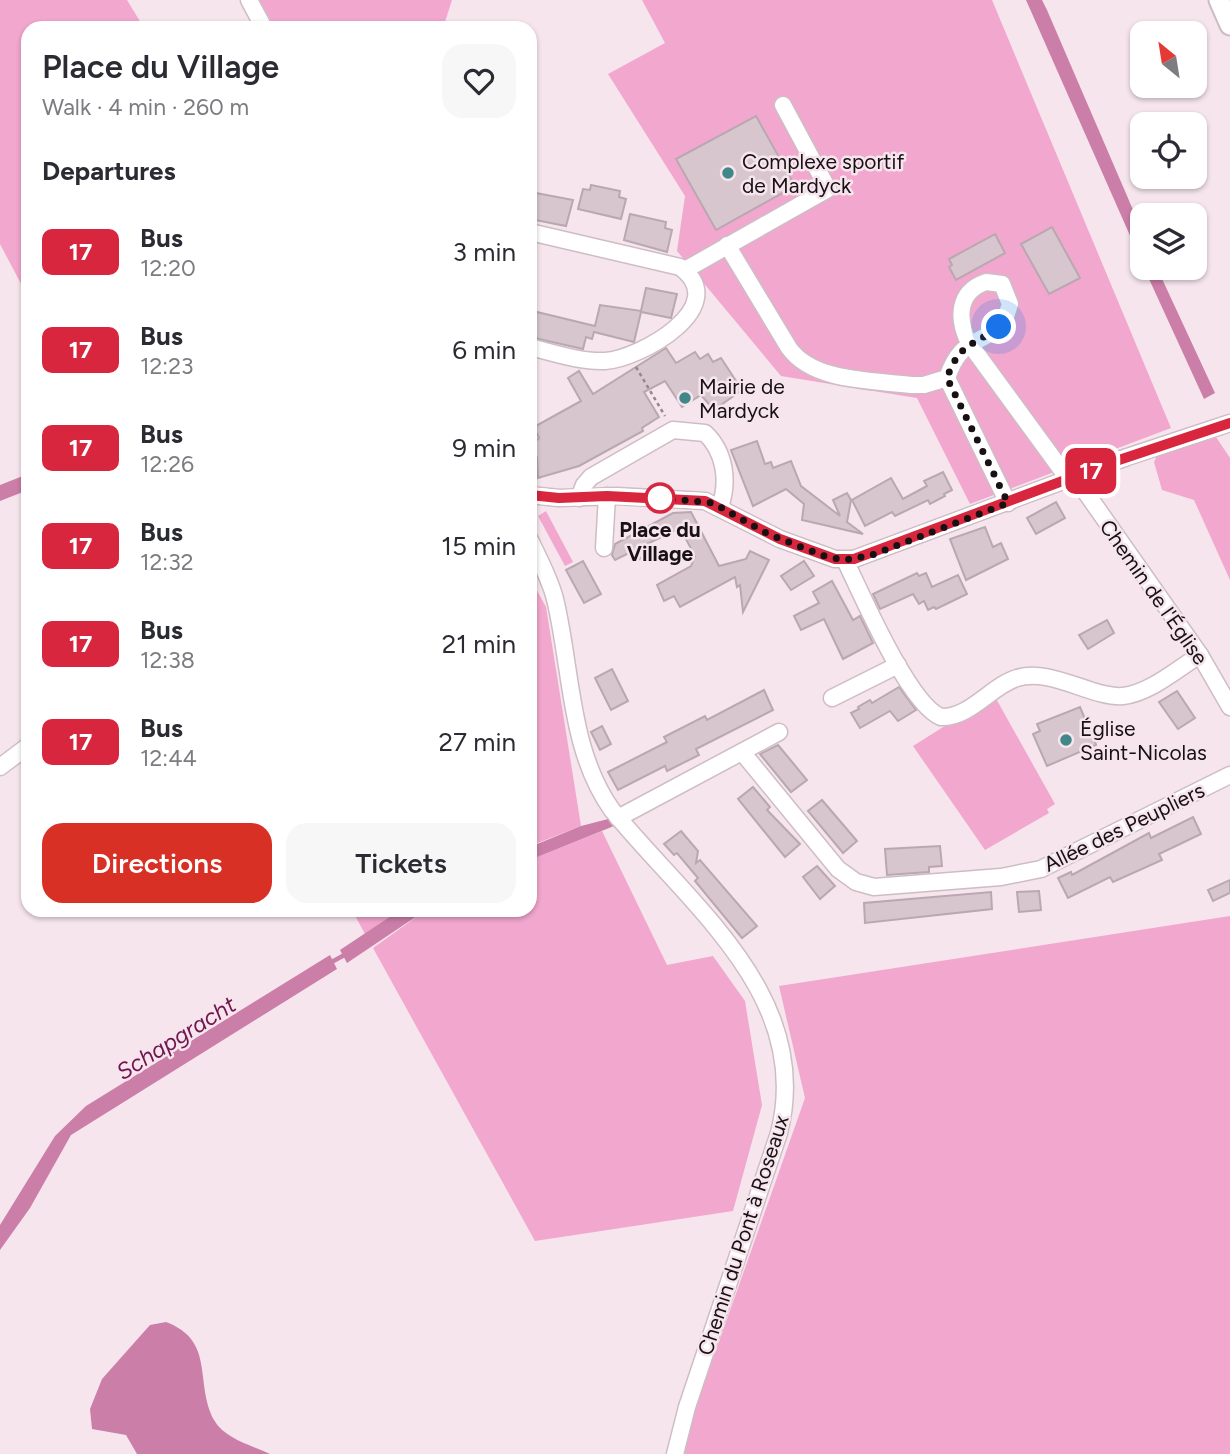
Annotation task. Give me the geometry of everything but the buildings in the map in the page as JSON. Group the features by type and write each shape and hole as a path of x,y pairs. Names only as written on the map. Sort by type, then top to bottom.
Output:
{"main road":[{"path":"1219,0 1230,25"}],"street":[{"path":"248,0 260,21"},
{"path":"685,270 828,189 783,105"},
{"path":"537,234 669,263 685,270 695,294 692,312 676,327 630,355 607,361 590,360 537,349"},
{"path":"727,245 789,348 807,366 831,373 911,386 947,378 1008,503"},
{"name":"Chemin de l'Église","path":"947,378 955,358 969,343 1200,655 1230,707"},
{"path":"537,495 698,499 720,507 780,539 827,557 845,560 872,555 1072,479 1230,423"},
{"path":"579,498 591,477 673,430 701,431 710,438 727,478 720,507"},
{"path":"604,548 607,496"},
{"name":"Chemin du Pont à Roseaux","path":"537,557 556,602 585,755 595,782 618,818 755,980 774,1016 786,1068 786,1102 779,1133 687,1407 675,1454"},
{"path":"845,560 898,665 925,707 941,716 959,713 1013,679 1037,676 1121,696 1141,691 1200,655"},
{"path":"832,698 898,665"},
{"path":"618,818 779,732"},
{"path":"0,767 21,752"},
{"name":"Allée des Peupliers","path":"742,752 838,869 856,883 874,887 1001,877 1041,869 1230,775"}],"path":[{"path":"630,355 673,430"}],"shaded area":[{"path":"0,0 127,0 140,21 21,21 21,284 0,244"},
{"path":"259,0 452,0 445,21 271,21"},
{"path":"642,0 992,0 1171,428 970,504 917,398 781,376 677,251 685,196 608,74 665,43"},
{"path":"1026,0 1042,0 1047,10 1130,203 1130,236"},
{"path":"1149,280 1163,280 1215,393 1204,399"},
{"path":"1212,431 1230,458 1230,580 1194,500 1162,490 1154,462 1161,447"},
{"path":"21,477 21,493 0,501 0,485"},
{"path":"546,511 573,562 565,566 538,516"},
{"path":"537,591 546,607 581,826 537,843"},
{"path":"994,695 1055,804 1047,809 1049,813 985,850 913,746"},
{"path":"612,818 614,826 537,857 537,844 581,826"},
{"path":"602,831 667,965 713,956 745,1001 762,1105 733,1211 535,1241 373,948 416,917 537,917 537,857"},
{"path":"1230,916 1230,1454 683,1454 683,1444 805,1098 779,986"},
{"path":"356,917 390,917 365,934"},
{"path":"390,917 416,917 347,963 340,950"},
{"path":"330,955 337,969 71,1135 30,1208 0,1250 0,1225 55,1136 86,1106"},
{"path":"166,1322 182,1330 198,1351 208,1406 219,1427 239,1441 270,1454 137,1454 126,1435 92,1429 90,1409 102,1379 150,1325"}],"waterway":[{"name":"Schapgracht","path":"328,964 348,953"}],"bus line":[{"name":"17","path":"537,496 698,499 713,503 780,539 827,557 845,560 872,555 1116,461 1190,439 1230,423"}],"place":[{"name":"Complexe sportif de Mardyck","path":"728,173"},
{"name":"Mairie de Mardyck","path":"685,398"},
{"name":"Place du Village","path":"660,498"},
{"name":"Église Saint-Nicolas","path":"1066,740"}],"route":[{"path":"660,498 698,499 713,503 768,534 827,557 845,560 872,555 1008,503 947,378 959,352 969,343 999,327"}]}
